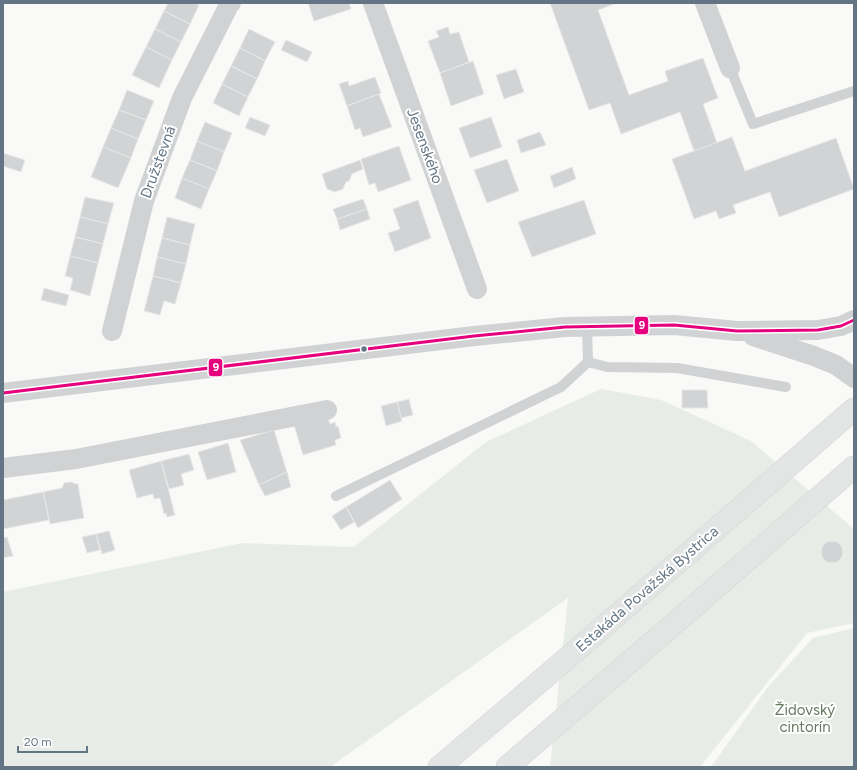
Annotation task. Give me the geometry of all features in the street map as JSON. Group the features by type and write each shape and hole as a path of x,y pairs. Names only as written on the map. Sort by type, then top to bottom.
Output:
{"highway":[{"name":"Estakáda Považská Bystrica","path":"439,767 503,714 854,410"},
{"path":"507,767 854,467"}],"street":[{"name":"Družstevná","path":"112,331 144,201 182,98 231,3"},
{"name":"Jesenského","path":"373,3 477,289"},
{"path":"705,3 730,68"},
{"path":"3,393 474,336 565,327 674,324 737,331 818,330 841,326 854,320"},
{"path":"737,331 814,356 836,365 854,378"},
{"path":"3,468 76,459 327,410"}],"lane":[{"path":"730,68 753,124 854,91"},
{"path":"336,496 561,387 588,362 587,327"},
{"path":"588,362 607,367 677,368 786,387"}],"green space":[{"path":"601,389 661,400 751,441 854,529 854,623 807,633 700,767 550,767 568,598 330,767 3,767 3,592 243,543 354,547 486,442"},
{"name":"Židovský cintorín","path":"854,628 854,767 711,767 768,687 813,638"}],"building":[{"path":"168,3 194,3 199,5 190,24 164,11"},
{"path":"308,3 349,3 351,9 314,21"},
{"path":"550,3 617,3 598,10 629,95 668,81 665,71 703,58 718,98 703,104 717,143 694,151 680,112 621,134 610,103 589,110"},
{"path":"164,11 190,24 181,42 155,29"},
{"path":"448,27 450,34 459,32 469,62 440,73 428,41 439,37 436,31"},
{"path":"155,29 181,42 172,60 146,47"},
{"path":"249,29 275,42 265,61 240,48"},
{"path":"286,40 312,52 307,62 281,50"},
{"path":"146,47 172,60 159,88 132,75"},
{"path":"240,48 265,61 257,79 231,66"},
{"path":"473,61 484,94 451,106 440,73"},
{"path":"231,66 257,79 248,97 222,84"},
{"path":"516,69 524,92 504,99 496,75"},
{"path":"375,77 381,93 347,106 339,84 348,81 349,86"},
{"path":"222,84 248,97 239,116 213,103"},
{"path":"127,90 154,101 146,120 119,110"},
{"path":"379,94 392,127 363,137 360,128 355,130 347,106"},
{"path":"119,110 146,120 138,139 111,128"},
{"path":"250,117 270,125 265,136 245,128"},
{"path":"491,117 502,147 470,158 459,128"},
{"path":"205,122 232,133 224,152 197,141"},
{"path":"111,128 138,139 131,158 103,147"},
{"path":"540,132 546,145 521,153 517,140"},
{"path":"732,137 745,171 836,138 854,189 779,217 770,192 733,205 736,213 719,219 716,211 694,219 672,159"},
{"path":"197,141 224,152 217,171 190,160"},
{"path":"399,146 411,180 378,192 375,183 369,185 361,159"},
{"path":"103,147 131,158 118,188 91,177"},
{"path":"3,153 25,160 21,172 3,166"},
{"path":"507,159 519,191 487,203 474,170"},
{"path":"190,160 217,171 209,189 182,178"},
{"path":"360,160 363,169 352,174 343,189 335,192 327,189 322,174"},
{"path":"572,167 576,179 554,188 550,176"},
{"path":"182,178 209,189 201,209 175,198"},
{"path":"85,197 114,203 108,224 80,217"},
{"path":"363,199 367,209 337,219 333,209"},
{"path":"418,200 431,238 395,252 388,233 400,229 393,209"},
{"path":"584,200 596,234 532,257 518,222"},
{"path":"367,209 370,219 340,230 337,219"},
{"path":"80,217 108,224 103,244 75,237"},
{"path":"167,217 195,224 190,245 162,238"},
{"path":"75,237 103,244 98,263 70,256"},
{"path":"162,238 190,245 186,264 157,257"},
{"path":"70,256 98,263 90,296 70,290 73,278 65,276"},
{"path":"157,257 186,264 181,283 153,276"},
{"path":"153,276 181,283 175,304 164,301 160,315 144,311"},
{"path":"44,288 69,295 66,306 41,300"},
{"path":"682,390 707,390 708,408 682,408"},
{"path":"409,399 413,415 401,418 397,402"},
{"path":"397,402 402,421 386,426 381,406"},
{"path":"327,415 330,424 335,422 336,427 338,426 341,438 335,440 336,445 303,455 294,425"},
{"path":"274,430 287,472 259,485 240,440"},
{"path":"228,443 236,472 207,480 198,452"},
{"path":"189,454 194,470 181,474 184,485 169,489 161,461"},
{"path":"161,461 175,515 167,517 166,513 164,514 160,498 154,499 153,494 137,498 129,470"},
{"path":"287,472 291,487 265,496 259,485"},
{"path":"390,480 402,499 358,528 346,507"},
{"path":"71,482 78,484 84,518 50,524 43,492 62,488 64,483"},
{"path":"43,492 49,520 3,529 3,500"},
{"path":"346,507 354,522 341,530 332,516"},
{"path":"109,531 115,550 102,554 96,534"},
{"path":"96,534 100,550 87,553 82,537"},
{"path":"7,537 13,556 3,558 3,538"},
{"path":"832,541 840,544 843,552 840,560 832,563 824,560 821,552 824,544"}],"transit line":[{"name":"9","path":"3,393 474,336 565,327 674,325 737,331 818,330 841,326 854,320"}]}
